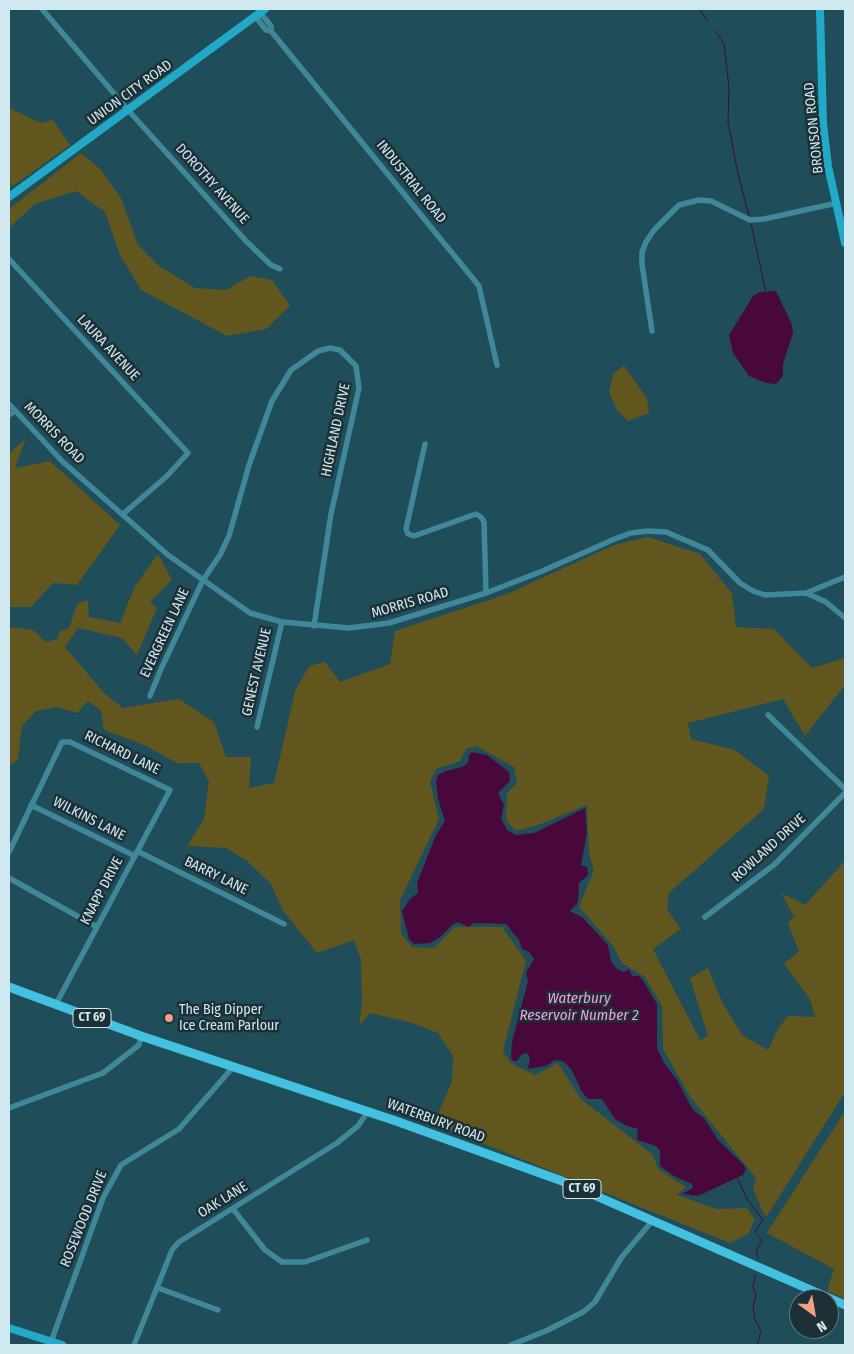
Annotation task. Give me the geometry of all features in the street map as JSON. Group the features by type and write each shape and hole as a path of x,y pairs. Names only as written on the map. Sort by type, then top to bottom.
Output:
{"main road":[{"name":"UNION CITY ROAD","path":"9,197 265,9"},
{"name":"BRONSON ROAD","path":"820,9 823,124 828,166 837,203 842,212 845,243"},
{"name":"WATERBURY ROAD","path":"9,987 141,1036 368,1111 562,1181 845,1305"},
{"path":"9,1328 62,1345"}],"street":[{"name":"DOROTHY AVENUE","path":"42,9 128,110 246,241 271,265 280,269"},
{"name":"INDUSTRIAL ROAD","path":"258,15 258,20 266,30 271,31 479,286 497,365"},
{"path":"652,332 642,252 654,230 679,206 699,200 711,201 750,220 762,220 837,203"},
{"name":"LAURA AVENUE","path":"9,258 188,453 167,476 122,514"},
{"name":"HIGHLAND DRIVE","path":"203,580 220,555 229,536 249,464 272,401 281,385 291,370 318,351 330,348 340,350 356,366 359,388 331,514 314,626"},
{"name":"MORRIS ROAD","path":"9,404 62,461 168,555 250,613 282,622 349,628 389,623 486,593 540,572 617,538 631,533 648,531 666,532 708,550 740,582 753,591 765,594 806,593"},
{"path":"9,416 14,411"},
{"path":"425,444 406,529 408,534 414,536 476,514 480,517 484,522 486,593"},
{"path":"806,593 845,577"},
{"name":"EVERGREEN LANE","path":"150,696 203,580"},
{"path":"806,593 826,602 845,618"},
{"name":"GENEST AVENUE","path":"257,728 282,622"},
{"path":"768,715 845,791"},
{"name":"RICHARD LANE","path":"32,804 62,742 70,742 170,790"},
{"name":"KNAPP DRIVE","path":"56,1004 170,790"},
{"name":"ROWLAND DRIVE","path":"705,917 775,864 845,791"},
{"path":"9,852 32,804"},
{"name":"WILKINS LANE","path":"32,804 136,854"},
{"name":"BARRY LANE","path":"136,854 284,924"},
{"path":"9,878 97,927"},
{"path":"9,1108 103,1073 139,1045 141,1036"},
{"name":"ROSEWOOD DRIVE","path":"51,1342 103,1198 121,1165 179,1129 234,1066"},
{"name":"OAK LANE","path":"134,1345 172,1250 179,1242 303,1163 338,1143 358,1126 368,1111"},
{"path":"232,1209 265,1250 282,1262 305,1262 367,1240"},
{"path":"511,1345 548,1330 583,1312 595,1302 621,1258 653,1220"},
{"path":"158,1288 218,1310"}],"shaded area":[{"path":"9,108 41,123 53,120 70,145 13,186 9,181"},
{"path":"81,153 100,169 121,198 138,245 159,266 195,288 226,290 250,276 272,280 290,306 266,329 227,336 141,290 120,255 105,212 76,191 35,204 9,228 9,209"},
{"path":"624,365 647,399 649,413 628,421 617,410 609,392 613,374"},
{"path":"26,438 15,468 50,461 120,525 77,585 53,583 31,607 9,607 9,454"},
{"path":"648,537 700,554 732,593 736,627 774,629 812,668 845,658 845,685 805,736 783,699 688,723 691,739 735,750 769,776 764,809 669,893 667,909 681,929 653,949 700,1040 708,1036 690,978 708,968 722,1002 742,1035 768,1050 778,1029 788,1016 815,1017 810,999 784,964 799,951 788,924 794,916 781,893 805,905 845,861 845,1092 767,1216 763,1213 753,1188 756,1178 691,1098 663,1049 662,1006 645,977 622,963 613,946 579,907 594,870 589,854 587,805 538,825 516,831 506,820 507,793 517,783 514,767 476,746 466,749 460,761 436,769 430,782 439,819 400,900 401,934 412,947 434,948 455,927 502,927 526,961 503,1051 511,1063 535,1075 558,1063 581,1099 653,1155 658,1169 686,1187 677,1195 717,1209 747,1208 755,1220 748,1234 730,1243 434,1124 452,1081 453,1056 438,1033 409,1022 370,1013 359,1026 362,1002 361,960 354,940 317,953 283,911 271,884 246,860 226,848 187,846 204,819 209,782 199,763 177,763 144,745 104,730 101,711 88,701 77,713 56,707 36,711 22,726 18,760 9,766 9,627 33,630 46,642 57,639 60,631 69,628 77,604 88,600 89,617 120,623 135,586 158,554 172,580 150,602 157,608 137,655 122,638 78,628 65,647 104,693 123,708 179,699 214,722 226,757 251,757 249,788 274,783 295,691 309,666 325,662 340,682 390,664 395,631 507,594 614,545"},
{"path":"845,1111 845,1299 839,1296 839,1289 828,1289 834,1269 767,1233"}],"water":[{"path":"776,291 792,325 793,333 783,364 783,376 776,384 766,383 749,376 733,353 729,335 753,296 760,292"},
{"name":"Waterbury Reservoir Number 2","path":"472,752 487,755 509,772 510,781 498,793 504,805 501,818 507,830 516,835 534,833 585,808 587,833 581,865 587,867 588,875 579,883 578,902 570,911 583,918 608,945 611,961 617,969 624,972 629,969 632,976 639,976 642,979 657,1004 657,1048 664,1063 677,1080 693,1110 704,1118 718,1140 744,1165 746,1170 743,1175 698,1196 682,1194 693,1188 692,1184 674,1176 660,1166 660,1151 656,1146 637,1140 638,1129 627,1126 615,1119 602,1099 588,1099 582,1092 571,1069 563,1061 555,1060 546,1066 528,1069 530,1058 527,1053 521,1055 517,1061 513,1061 511,1057 512,1042 528,981 526,973 534,959 529,952 522,949 519,940 506,924 474,923 468,927 458,922 430,943 414,944 409,939 402,911 410,899 418,893 417,883 436,835 445,821 438,799 436,781 438,775 468,763 469,755"}],"waterway":[{"path":"699,9 707,20"},
{"path":"714,30 724,44 729,88 728,122 738,174 749,216"},
{"path":"751,224 766,292"},
{"path":"737,1178 748,1201 763,1220 755,1232 762,1241 756,1251 758,1258"},
{"path":"755,1275 753,1287 756,1296 753,1306 755,1320 761,1331 757,1345"}],"place":[{"name":"The Big Dipper Ice Cream Parlour","path":"169,1018"}]}
